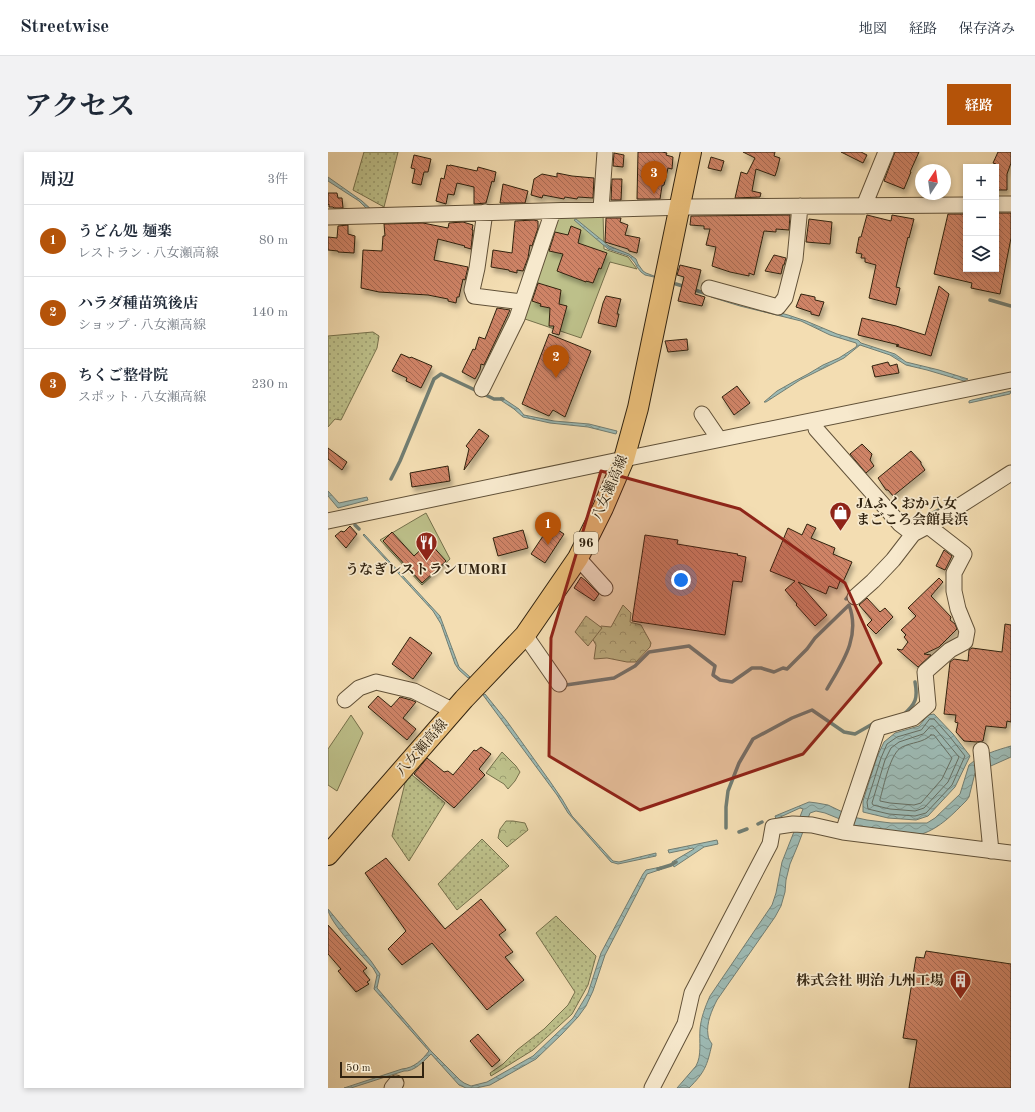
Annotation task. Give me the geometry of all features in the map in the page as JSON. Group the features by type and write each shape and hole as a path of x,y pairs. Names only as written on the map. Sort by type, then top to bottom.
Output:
{"main road":[{"name":"八女瀬高線","path":"328,855 454,711 526,635 578,558 604,508 624,459 638,408 690,152"}],"street":[{"path":"601,209 606,152"},
{"path":"864,206 881,154"},
{"path":"999,204 1011,204"},
{"path":"328,217 727,206 963,205"},
{"path":"709,288 778,307 785,298 795,259 800,206"},
{"path":"482,389 517,318 553,211"},
{"path":"485,212 477,268 472,290 474,296 522,302"},
{"path":"328,521 719,439 1011,380"},
{"path":"702,414 719,439"},
{"path":"816,429 900,524 922,529"},
{"path":"855,597 874,581 922,529 1011,473"},
{"path":"845,828 878,728 913,718 928,705 925,672 950,650 965,642 968,631 958,609 954,591 954,573 964,554 922,529 906,523 889,503"},
{"path":"578,558 605,588"},
{"path":"526,635 560,684"},
{"path":"346,700 359,688 376,682 414,691 454,711"},
{"path":"982,759 991,852"},
{"path":"652,1088 685,1024 692,993 770,844 773,827 793,824 845,828 991,852 1011,853"}],"highlighted area":[{"path":"601,471 740,509 845,583 881,663 803,754 640,810 549,756 551,638"}],"green space":[{"path":"364,152 398,152 384,207 353,190"},
{"path":"603,213 604,249 628,257 637,269 610,262 581,338 519,317 554,214"},
{"path":"373,332 379,336 377,348 341,420 335,419 328,427 328,336"},
{"path":"426,513 450,559 422,585 380,540"},
{"path":"623,605 631,613 630,622 641,625 651,643 650,647 636,662 627,662 607,658 594,659 596,645 592,638 601,626 611,627"},
{"path":"586,616 602,628 588,646 575,632"},
{"path":"351,715 363,733 337,791 328,785 328,749"},
{"path":"502,752 520,772 508,789 504,784 486,773"},
{"path":"411,774 445,803 409,861 392,836 405,783"},
{"path":"506,821 525,823 528,830 507,847 498,838 500,829"},
{"path":"482,839 509,866 457,910 438,884"},
{"path":"556,916 596,956 588,985 572,1014 533,1050 491,1076 490,1073 503,1064 517,1050 544,1029 568,1005 575,992 536,933"}],"water":[{"path":"328,177 362,201 372,210 369,211 359,201 328,181"},
{"path":"576,219 609,246 629,254 636,259 643,271 654,277 645,275 641,272 629,256 608,249 574,220"},
{"path":"711,293 806,321 837,334 858,340 861,343 895,354 906,362 968,379 964,381 906,365 890,355 860,345 844,358 800,380 764,402 777,391 823,365 839,358 857,345 856,343 830,335 801,321 740,306 711,297"},
{"path":"1011,391 1010,394 969,403 969,401 972,400"},
{"path":"501,397 519,409 524,415 554,421 589,424 617,431 616,434 588,427 550,423 523,417 499,399"},
{"path":"328,491 339,503 367,497 368,500 338,508 328,496"},
{"path":"364,534 440,616 459,667 470,677 468,678 455,664 441,624 433,611 363,535"},
{"path":"485,694 506,720 549,780 572,816 613,861 619,862 656,853 656,856 618,864 611,862 568,813 557,795 483,695"},
{"path":"934,714 953,734 970,756 955,787 928,816 916,820 888,818 863,812 863,801 877,757 884,742 895,733 919,726 928,715"},
{"path":"1011,746 1011,757 975,773 969,797 966,801 951,816 935,828 922,834 862,828 825,813 816,811 810,813 790,864 781,906 713,1008 708,1030 708,1037 712,1044 705,1068 689,1088 677,1088 698,1062 700,1053 701,1025 710,996 772,905 782,862 803,809 800,808 776,819 775,816 809,802 828,805 853,817 867,820 891,823 927,823 935,818 960,794 969,765 973,761 994,751"},
{"path":"717,840 718,844 704,847 674,867 672,862 694,849 669,853 668,850"},
{"path":"661,867 662,869 647,874 605,955 593,991 586,1006 562,1034 536,1059 490,1085 476,1088 466,1088 459,1085 431,1054 419,1066 411,1070 351,1088 344,1088 410,1067 421,1060 429,1051 374,989 377,975 373,968 340,930 330,915 328,909 380,974 377,988 431,1051 460,1080 471,1086 487,1082 533,1056 573,1018 588,993 601,953 643,874 646,870"}],"building":[{"path":"638,152 662,152 673,157 672,169 668,168 664,185 662,186 660,199 637,199"},
{"path":"743,152 775,152 774,156 780,158 775,176 756,169 752,191 761,193 760,197 735,198 741,172 747,174 755,158"},
{"path":"841,152 861,152 867,155 863,163"},
{"path":"895,152 919,152 904,189 884,181"},
{"path":"998,152 1011,152 1011,163 1007,174 1007,190 999,190 999,164 993,163"},
{"path":"614,153 624,155 623,167 613,166"},
{"path":"414,155 431,159 428,172 424,172 421,185 412,183 415,169 411,168"},
{"path":"711,157 724,161 721,171 708,168"},
{"path":"447,165 477,171 478,167 496,172 486,203 474,204 474,187 457,183 454,195 448,194 446,204 436,201 441,178 444,179"},
{"path":"557,173 594,178 593,198 578,197 577,199 565,197 564,199 543,195 542,198 531,195 534,179 542,174 557,177"},
{"path":"612,179 622,179 621,200 611,200"},
{"path":"503,184 528,191 525,203 500,203"},
{"path":"328,193 337,193 338,198 342,198 343,208 329,207"},
{"path":"999,213 1011,213 1011,238 1000,294 971,288 972,283 934,274 948,214 963,214 963,272 999,272"},
{"path":"790,215 789,230 776,229 776,232 764,231 754,275 749,273 749,276 712,266 716,247 706,245 710,229 704,229 704,226 690,225 691,216"},
{"path":"867,215 891,221 892,215 914,219 896,287 900,288 896,305 869,298 876,265 865,262 865,258 861,258 862,254 856,253 859,237 861,237"},
{"path":"606,218 621,218 620,222 628,225 625,235 640,238 637,253 605,242"},
{"path":"809,219 832,222 830,244 806,242"},
{"path":"515,221 538,221 538,228 532,246 530,245 528,258 523,271 517,270 517,273 491,267 493,250 512,253"},
{"path":"463,222 473,225 471,249 438,239 434,260 468,267 465,280 463,279 456,303 448,301 448,299 428,295 379,292 361,288 363,250 382,251 383,236 385,236 384,224 423,223 448,228 449,223"},
{"path":"348,225 348,234 355,236 354,253 328,250 328,237 337,238 338,226"},
{"path":"571,226 581,230 578,243 607,253 601,269 599,268 593,283 586,282 557,271 563,254 549,251 555,232 568,235"},
{"path":"774,255 786,258 781,274 765,271"},
{"path":"680,265 701,270 695,294 705,297 702,306 678,301 684,277 677,275"},
{"path":"538,283 561,290 559,304 567,306 559,335 552,333 554,326 549,326 550,308 540,306 541,304 532,301"},
{"path":"939,286 949,294 931,356 896,346 899,345 858,335 862,318 925,335"},
{"path":"801,294 815,297 815,300 824,302 819,316 796,307"},
{"path":"606,296 621,299 617,314 619,314 616,327 598,323"},
{"path":"497,308 510,310 484,365 481,364 480,370 475,379 462,372 473,349 475,350 479,337 485,339"},
{"path":"549,334 591,351 565,417 553,410 549,416 522,404"},
{"path":"687,339 688,350 668,352 665,341"},
{"path":"401,354 432,366 421,388 406,381 407,378 392,371"},
{"path":"888,362 890,366 897,364 899,373 875,377 872,366"},
{"path":"737,386 750,403 734,415 722,397"},
{"path":"479,429 489,436 464,470 469,449 466,446"},
{"path":"862,444 872,454 870,460 874,466 866,473 850,454"},
{"path":"328,448 347,462 342,470 328,459"},
{"path":"911,451 921,462 925,470 893,496 888,490 886,490 878,478"},
{"path":"448,466 450,481 412,487 410,473"},
{"path":"807,524 816,528 811,538 835,548 833,554 852,562 843,582 840,581 837,589 829,586 826,594 798,582 827,615 815,626 785,590 795,581 770,571 788,528 802,535"},
{"path":"350,526 357,534 346,548 335,536 341,531 344,532"},
{"path":"552,526 564,534 545,563 531,554"},
{"path":"523,530 528,548 498,556 493,538"},
{"name":"うなぎレストランUMORI","path":"392,532 414,556 429,542 446,561 422,583 383,541"},
{"path":"645,535 678,540 677,544 738,554 737,555 746,557 742,582 733,581 725,635 632,621"},
{"path":"944,550 952,556 945,570 936,566"},
{"path":"581,577 599,594 594,601 574,588"},
{"path":"939,578 943,582 931,596 951,617 950,620 955,624 957,629 939,647 924,654 931,655 918,667 897,649 902,650 908,642 904,637 906,635 901,630 916,616 908,608"},
{"path":"867,598 880,612 885,608 893,617 876,634 867,625 872,620 859,605"},
{"path":"1005,624 1011,625 1011,722 1007,721 1006,728 986,726 983,741 964,741 956,732 958,723 955,722 956,715 944,714 950,662 954,659 968,661 969,650 972,648 1002,652"},
{"path":"410,637 432,653 413,679 392,664"},
{"path":"378,696 391,707 400,697 416,702 403,718 416,729 407,740 368,707"},
{"path":"481,747 491,754 479,769 485,775 454,808 414,774 427,758 444,772 448,771 453,775 474,750 476,751"},
{"path":"386,858 445,929 481,899 506,930 499,935 513,952 505,957 524,980 487,1010 432,943 402,965 388,949 406,931 365,873"},
{"path":"328,925 367,968 363,971 370,980 367,982 369,984 356,992 338,971 341,969 328,954"},
{"name":"株式会社 明治 九州工場","path":"926,951 1011,964 1011,1088 909,1088 917,1040 903,1038 916,957 924,958"},
{"path":"478,1034 500,1060 492,1067 470,1041"}],"waterway":[{"path":"676,284 686,287"},
{"path":"692,289 707,294"},
{"path":"990,300 1011,306"},
{"path":"391,479 434,379 441,374 494,399 503,399"},
{"path":"931,514 946,506"},
{"path":"355,525 359,529"},
{"path":"846,599 850,594"},
{"path":"566,685 614,678 635,666 649,652 689,646 715,666 713,675 720,680 732,682 752,668 761,668 774,672 783,668 787,669 807,649 815,638 849,605 853,628 851,639 844,659 827,689"},
{"path":"903,715 911,707 915,700 915,682"},
{"path":"726,828 728,791 739,763 753,739 792,718 812,710 844,732 855,734 876,722"},
{"path":"758,824 762,822"},
{"path":"739,832 747,829"},
{"path":"658,869 676,862"}],"place":[{"name":"ちくご整骨院","path":"654,194"},
{"name":"ハラダ種苗筑後店","path":"556,378"},
{"name":"JAふくおか八女 まごころ会館長浜","path":"841,532"},
{"name":"うどん処 麺楽","path":"548,545"},
{"name":"うなぎレストランUMORI","path":"426,562"},
{"name":"株式会社 明治 九州工場","path":"960,1000"}]}
